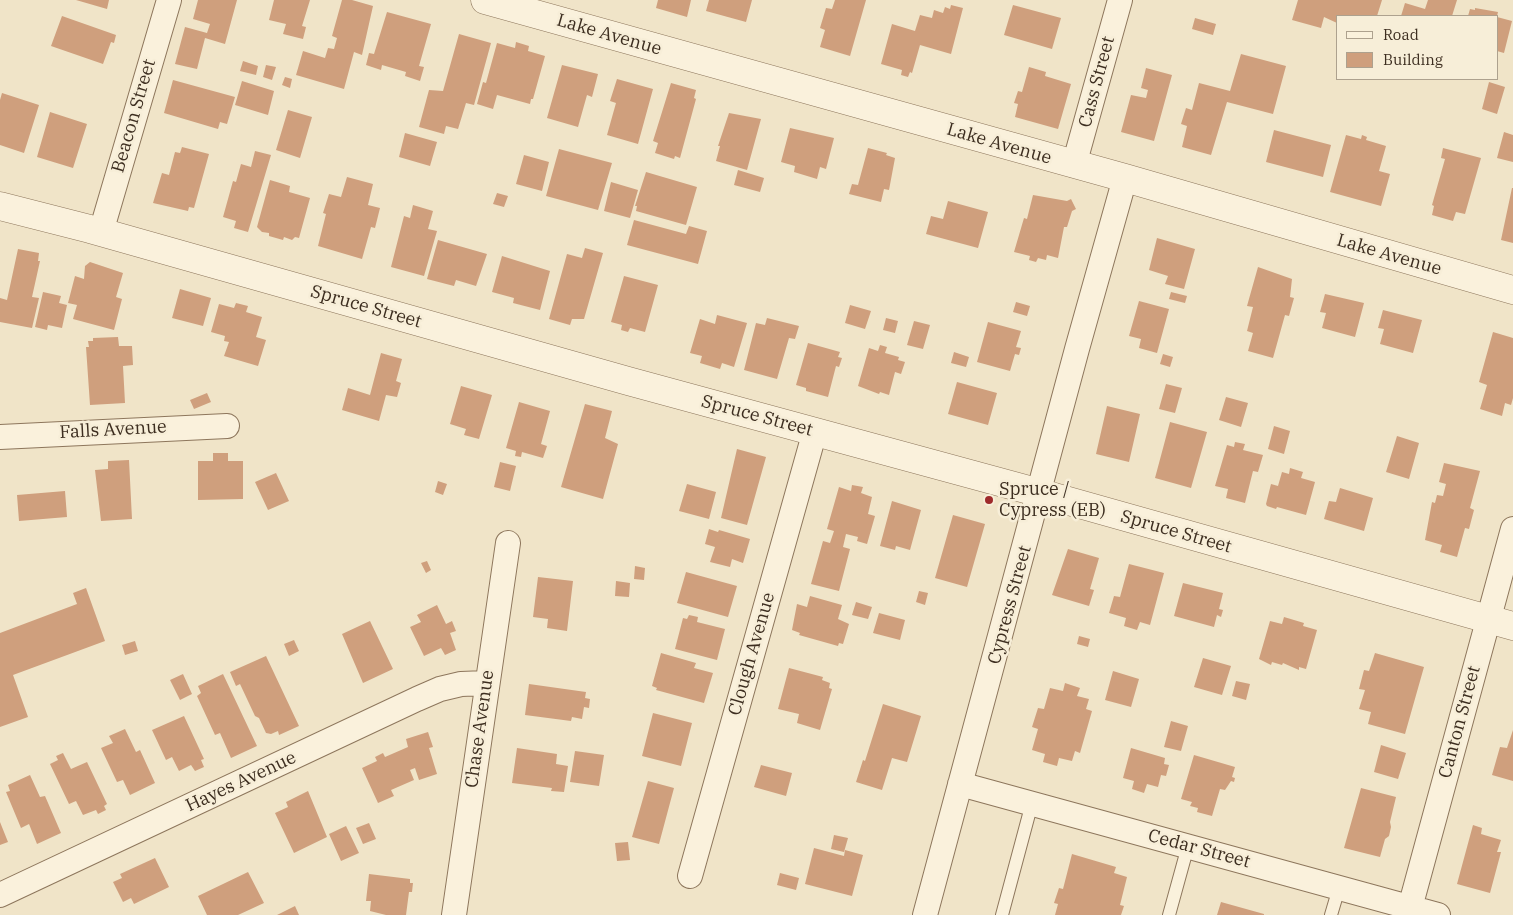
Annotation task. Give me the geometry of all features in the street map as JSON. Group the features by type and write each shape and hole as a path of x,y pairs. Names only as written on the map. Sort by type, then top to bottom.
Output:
{"street":[{"name":"Beacon Street","path":"101,232 169,0"},
{"name":"Lake Avenue","path":"485,0 1125,178 1513,290"},
{"name":"Cass Street","path":"1074,165 1120,0"},
{"name":"Cypress Street","path":"925,915 1040,493 1077,349 1125,178"},
{"name":"Spruce Street","path":"0,206 101,232 1500,622"},
{"name":"Falls Avenue","path":"0,437 227,426"},
{"name":"Clough Avenue","path":"690,876 815,431"},
{"name":"Canton Street","path":"1409,911 1500,622 1513,529"},
{"name":"Chase Avenue","path":"454,915 486,683 508,543"},
{"name":"Hayes Avenue","path":"0,895 417,699 440,689 460,684 486,683"},
{"name":"Cedar Street","path":"960,784 1339,888 1409,911 1438,915"}],"lane":[{"path":"1002,915 1032,803"},
{"path":"1169,915 1188,846"},
{"path":"1331,915 1339,888"}],"building":[{"path":"76,0 109,0 107,9"},
{"path":"198,0 237,0 225,44 205,38 197,69 175,64 185,27 207,33 210,24 193,19"},
{"path":"274,0 310,0 302,26 306,27 303,39 283,34 286,24 269,20"},
{"path":"342,0 352,0 373,6 362,55 354,52 344,89 296,75 303,51 325,58 328,48 334,49 337,38 332,36"},
{"path":"658,0 691,0 687,17 656,8"},
{"path":"709,0 752,0 746,22 706,11"},
{"path":"835,0 866,0 850,56 820,47 825,30 820,28 826,8 832,9"},
{"path":"1298,0 1382,0 1377,15 1336,15 1336,23 1324,17 1321,28 1292,20"},
{"path":"1428,0 1457,0 1452,15 1401,15 1405,3 1425,9"},
{"path":"951,5 963,8 951,54 920,45 912,73 910,72 908,77 901,75 902,70 881,64 892,24 915,31 920,15 932,18 934,10 943,13 945,7 950,9"},
{"path":"1013,5 1061,18 1052,49 1004,35"},
{"path":"1475,8 1498,12 1497,15 1468,15 1470,9 1475,10"},
{"path":"387,12 431,24 419,66 424,67 420,81 405,76 406,72 382,65 381,70 366,65 369,53 374,54"},
{"path":"62,16 116,35 114,43 111,42 103,64 51,46"},
{"path":"1498,17 1512,21 1504,53 1498,51"},
{"path":"1195,18 1216,24 1213,35 1192,29"},
{"path":"459,34 491,43 474,105 466,103 458,129 446,126 444,134 419,127 429,90 443,91"},
{"path":"516,42 529,46 528,51 545,56 530,104 497,95 493,109 477,104 483,82 486,83 497,43 515,48"},
{"path":"1241,54 1286,66 1273,114 1227,102 1211,155 1182,147 1187,126 1181,124 1186,108 1192,110 1199,83 1230,91"},
{"path":"243,61 258,66 256,75 240,71"},
{"path":"266,65 276,67 272,80 263,77"},
{"path":"562,65 598,74 592,97 587,95 578,127 547,118"},
{"path":"1029,67 1046,72 1045,76 1071,84 1058,129 1015,117 1018,104 1014,103 1018,91 1022,92"},
{"path":"1146,68 1172,75 1154,141 1121,132 1131,95 1146,98 1148,90 1141,88"},
{"path":"285,77 292,79 290,88 282,85"},
{"path":"617,79 653,89 638,144 607,135 616,103 610,101"},
{"path":"173,80 235,97 227,124 220,122 218,129 164,113"},
{"path":"242,81 274,91 268,115 235,105"},
{"path":"1489,82 1505,87 1497,114 1482,109"},
{"path":"671,83 696,90 694,98 696,99 680,158 675,156 674,159 655,153 658,143 653,141"},
{"path":"2,93 39,105 24,153 0,145 0,100"},
{"path":"288,110 312,117 300,158 276,150"},
{"path":"50,112 87,124 73,168 37,157"},
{"path":"729,113 761,119 747,170 716,161 720,146 718,146"},
{"path":"790,128 834,138 826,169 820,167 817,179 794,172 795,166 781,162"},
{"path":"1274,130 1331,145 1323,177 1266,162"},
{"path":"1504,132 1513,135 1513,162 1497,158"},
{"path":"405,133 437,142 430,166 399,157"},
{"path":"1346,135 1361,139 1362,135 1367,137 1366,140 1386,146 1379,171 1390,174 1381,206 1330,192"},
{"path":"182,147 209,154 194,208 189,207 188,211 153,203 162,173 169,175 175,152 180,153"},
{"path":"868,148 887,153 886,155 895,158 889,190 884,189 881,202 849,194 852,184 858,185"},
{"path":"1443,148 1481,158 1465,214 1456,212 1453,221 1432,215 1434,206 1432,205 1445,159 1441,158"},
{"path":"559,149 612,163 598,210 546,196"},
{"path":"255,151 271,155 248,232 234,228 236,221 223,217 233,181 236,182 241,164 251,167"},
{"path":"524,155 549,162 542,191 516,184"},
{"path":"738,170 764,178 760,192 734,185"},
{"path":"646,172 697,187 686,225 636,211 637,206 635,206"},
{"path":"347,177 373,184 368,205 380,208 375,228 371,227 362,259 318,246 326,214 323,213 329,194 341,197"},
{"path":"270,180 290,186 289,192 310,198 299,238 295,237 292,240 284,237 283,240 269,236 269,233 262,232 257,227"},
{"path":"611,182 638,190 630,218 604,211"},
{"path":"1513,188 1513,243 1501,240"},
{"path":"497,193 508,196 504,207 493,204"},
{"path":"1033,195 1067,201 1071,199 1076,209 1072,211 1067,227 1064,227 1058,258 1047,255 1046,260 1038,258 1036,262 1029,260 1030,256 1014,252 1024,218 1027,219"},
{"path":"948,201 988,212 978,248 926,234 931,216 943,219"},
{"path":"413,205 433,211 428,229 437,231 424,276 391,267 404,216 410,218"},
{"path":"634,220 686,234 689,226 707,231 698,264 627,245"},
{"path":"1157,238 1195,249 1184,289 1165,284 1168,276 1149,270"},
{"path":"438,240 487,254 476,286 456,280 454,286 427,279"},
{"path":"585,248 603,253 584,319 572,319 570,325 549,319 567,254 582,258"},
{"path":"18,249 39,253 38,261 40,261 32,297 39,298 32,328 0,322 0,298 7,300"},
{"path":"502,256 550,271 540,310 513,303 514,298 492,292"},
{"path":"90,262 123,273 116,297 122,299 114,330 73,319 77,305 68,303 75,276 84,279 85,266"},
{"path":"1258,267 1292,279 1290,297 1294,298 1289,316 1285,315 1273,358 1248,351 1253,333 1247,331 1253,307 1247,306"},
{"path":"624,276 658,285 645,332 630,328 628,332 621,330 622,325 611,322"},
{"path":"180,289 211,298 203,326 172,318"},
{"path":"43,292 61,296 59,303 67,305 62,328 48,325 47,330 35,327"},
{"path":"1171,292 1187,296 1185,303 1169,299"},
{"path":"1325,294 1364,303 1355,337 1322,328 1326,313 1320,312"},
{"path":"1139,301 1169,309 1157,353 1139,348 1141,339 1129,336"},
{"path":"1016,302 1030,306 1027,316 1013,312"},
{"path":"236,303 248,306 246,312 262,317 256,337 266,340 258,366 224,356 229,342 224,341 225,336 211,332 219,304 234,308"},
{"path":"850,305 871,311 865,329 845,323"},
{"path":"1383,310 1422,320 1413,353 1380,344 1384,329 1378,328"},
{"path":"717,315 747,323 734,367 722,363 720,369 700,363 702,356 690,353 700,319 715,324"},
{"path":"767,318 799,326 795,339 789,338 777,379 744,370 756,323 765,325"},
{"path":"886,318 898,321 895,333 883,330"},
{"path":"914,321 930,325 923,349 907,345"},
{"path":"988,322 1021,331 1016,347 1021,348 1019,355 1015,354 1010,371 977,362"},
{"path":"1493,332 1513,338 1513,398 1511,405 1505,403 1502,416 1480,409 1487,385 1479,382"},
{"path":"118,337 119,346 132,346 133,365 123,366 125,403 90,405 86,347 89,347 88,341 93,341 93,338"},
{"path":"808,343 840,352 838,357 842,358 839,367 836,366 828,397 806,391 806,388 796,385"},
{"path":"880,345 887,347 885,353 899,357 898,360 905,362 901,374 895,372 889,395 880,392 879,394 858,386 869,348 878,351"},
{"path":"954,352 969,357 966,367 951,363"},
{"path":"381,353 402,359 396,381 401,383 397,397 386,395 379,421 342,410 348,388 370,395"},
{"path":"1163,354 1173,357 1170,367 1160,364"},
{"path":"957,382 997,393 988,425 948,414"},
{"path":"1166,384 1182,388 1175,413 1159,409"},
{"path":"461,386 492,395 479,439 464,435 466,429 450,424"},
{"path":"207,393 211,402 194,409 190,400"},
{"path":"1226,397 1248,403 1241,427 1219,420"},
{"path":"519,402 550,411 541,444 547,446 543,458 522,452 521,457 515,456 516,451 506,448"},
{"path":"585,404 612,411 605,438 618,444 603,499 561,487"},
{"path":"1107,406 1140,414 1129,462 1096,454"},
{"path":"1170,422 1207,432 1191,488 1155,478"},
{"path":"1274,426 1290,431 1284,454 1268,449"},
{"path":"1397,436 1419,443 1409,479 1386,472"},
{"path":"1235,442 1245,444 1243,450 1263,455 1258,472 1253,471 1245,503 1226,498 1228,489 1215,486 1227,445 1234,447"},
{"path":"737,449 766,457 747,525 721,518"},
{"path":"213,453 228,453 228,461 243,461 243,499 198,500 198,461 213,461"},
{"path":"129,460 132,519 101,521 95,470 108,469 108,461"},
{"path":"500,462 516,466 510,491 494,487"},
{"path":"1444,463 1480,471 1470,508 1474,510 1469,529 1465,528 1457,557 1440,552 1442,545 1425,540 1432,502 1435,503 1437,495 1443,496 1446,484 1439,482"},
{"path":"1290,468 1303,472 1301,478 1315,482 1306,515 1277,507 1276,509 1266,504 1271,484 1278,486 1282,472 1289,474"},
{"path":"276,473 289,501 268,510 255,482"},
{"path":"438,481 447,484 443,495 435,492"},
{"path":"687,484 716,492 709,519 679,511"},
{"path":"852,485 863,487 861,493 872,497 868,514 875,516 867,544 857,541 858,537 846,534 843,547 850,549 839,591 811,584 823,541 830,543 834,531 827,529 839,487 851,491"},
{"path":"1340,488 1373,498 1364,531 1324,519 1329,501 1336,502"},
{"path":"65,491 67,517 19,521 17,495"},
{"path":"892,501 921,510 910,550 896,546 895,550 880,546"},
{"path":"953,515 985,524 967,587 935,578"},
{"path":"709,529 750,539 743,563 732,559 730,567 710,562 715,547 705,544"},
{"path":"1068,549 1099,558 1090,589 1094,590 1089,606 1052,595"},
{"path":"427,561 431,570 426,573 421,563"},
{"path":"1129,564 1164,573 1150,625 1140,622 1137,630 1124,626 1126,618 1109,613 1114,596 1120,597"},
{"path":"635,566 645,568 644,580 634,579"},
{"path":"686,572 737,586 728,617 677,603"},
{"path":"538,577 573,581 567,631 547,628 548,619 533,617"},
{"path":"616,581 630,583 629,597 615,596"},
{"path":"1183,583 1223,593 1219,609 1223,610 1221,617 1217,615 1214,627 1174,616"},
{"path":"86,588 105,641 13,675 28,717 0,727 0,633 77,604 73,593"},
{"path":"919,591 928,593 925,605 916,602"},
{"path":"810,596 842,605 838,619 849,624 843,644 839,643 838,646 799,635 800,633 792,630 797,604 807,607"},
{"path":"856,602 872,607 868,619 852,615"},
{"path":"437,605 446,624 452,621 456,631 450,633 456,650 445,655 441,648 424,656 410,627 421,622 417,615"},
{"path":"879,613 905,620 900,640 873,633"},
{"path":"689,615 698,617 697,622 725,629 717,660 675,649 683,618 687,619"},
{"path":"1284,617 1304,623 1303,626 1317,630 1306,669 1299,667 1299,670 1283,663 1282,665 1272,662 1271,665 1259,659 1270,621 1282,624"},
{"path":"370,621 393,669 363,683 342,634"},
{"path":"1079,636 1090,639 1088,647 1077,644"},
{"path":"294,640 299,651 289,656 284,644"},
{"path":"135,641 138,651 125,655 122,645"},
{"path":"661,653 696,663 694,668 713,673 704,703 656,690 657,688 652,686"},
{"path":"1375,653 1424,667 1405,734 1368,724 1371,712 1359,709 1365,690 1359,689 1364,670 1369,671"},
{"path":"266,656 299,726 279,735 278,731 271,734 266,733 259,718 255,716 240,684 236,686 230,672"},
{"path":"1203,658 1231,666 1222,695 1194,687"},
{"path":"789,668 823,677 822,680 830,683 829,688 832,689 820,730 797,723 799,714 778,709"},
{"path":"1113,671 1139,679 1131,707 1105,700"},
{"path":"183,674 192,694 180,700 170,680"},
{"path":"223,674 257,746 231,758 220,733 215,735 197,696 201,693 198,686"},
{"path":"1236,681 1250,684 1246,700 1232,696"},
{"path":"1065,683 1080,688 1077,696 1089,699 1086,709 1092,711 1080,753 1075,751 1072,761 1059,758 1057,766 1043,762 1045,754 1032,750 1038,729 1032,727 1038,708 1044,709 1050,688 1063,691"},
{"path":"529,684 586,692 585,698 590,699 589,708 584,707 582,719 572,717 571,721 525,715"},
{"path":"883,704 921,716 907,762 892,758 882,790 856,782 863,760 865,761"},
{"path":"653,713 692,723 681,766 642,756"},
{"path":"184,716 204,759 201,760 204,767 195,771 191,765 179,771 172,757 166,760 152,730"},
{"path":"1171,721 1188,726 1181,751 1164,747"},
{"path":"125,729 136,752 140,750 155,783 130,795 123,780 117,782 101,748 113,743 109,736"},
{"path":"1513,730 1513,781 1492,775 1500,747 1507,748"},
{"path":"428,732 433,747 429,748 437,774 419,780 415,768 410,770 414,780 391,790 394,796 378,803 362,768 377,761 375,757 383,753 385,757 408,747 406,739"},
{"path":"1381,745 1406,753 1398,779 1374,772"},
{"path":"517,748 557,754 556,764 568,766 564,792 551,791 552,788 512,783"},
{"path":"1131,748 1165,758 1164,764 1169,765 1166,776 1161,775 1158,787 1147,784 1144,793 1132,789 1134,781 1123,778"},
{"path":"575,751 604,755 599,786 570,782"},
{"path":"63,753 71,769 87,762 107,804 104,806 106,810 98,814 96,810 83,815 76,801 69,804 50,764 58,760 56,756"},
{"path":"1194,755 1235,767 1232,777 1235,778 1234,782 1231,781 1225,790 1220,789 1212,816 1197,812 1198,808 1190,806 1192,802 1181,799"},
{"path":"761,765 792,773 786,796 754,787"},
{"path":"30,775 40,797 45,796 61,833 37,844 29,824 21,828 6,792 10,791 8,785"},
{"path":"648,781 674,788 659,844 632,837"},
{"path":"1361,788 1396,797 1389,836 1385,839 1380,857 1344,848"},
{"path":"308,791 327,837 294,853 275,813 288,807 286,802"},
{"path":"0,822 8,842 0,845"},
{"path":"369,823 376,839 363,844 356,828"},
{"path":"1473,825 1482,828 1481,834 1501,840 1497,852 1501,852 1490,893 1457,884"},
{"path":"346,826 359,853 341,861 329,834"},
{"path":"834,835 848,838 844,852 831,849"},
{"path":"628,842 630,860 617,861 615,843"},
{"path":"814,848 844,856 845,850 863,855 852,896 805,884"},
{"path":"1072,854 1116,867 1114,873 1127,877 1120,905 1124,906 1121,915 1055,915 1058,904 1054,903 1059,888 1063,889"},
{"path":"155,858 169,887 134,904 131,898 123,902 113,882 122,878 120,874"},
{"path":"248,872 264,903 238,915 207,915 198,896"},
{"path":"780,873 799,878 796,890 777,885"},
{"path":"369,874 410,879 410,883 413,883 412,892 409,892 406,915 386,915 370,911 371,901 366,901"},
{"path":"1221,902 1264,914 1264,915 1217,915"},
{"path":"295,906 299,915 277,915"}],"place":[{"name":"Spruce / Cypress (EB)","path":"989,500"}]}
